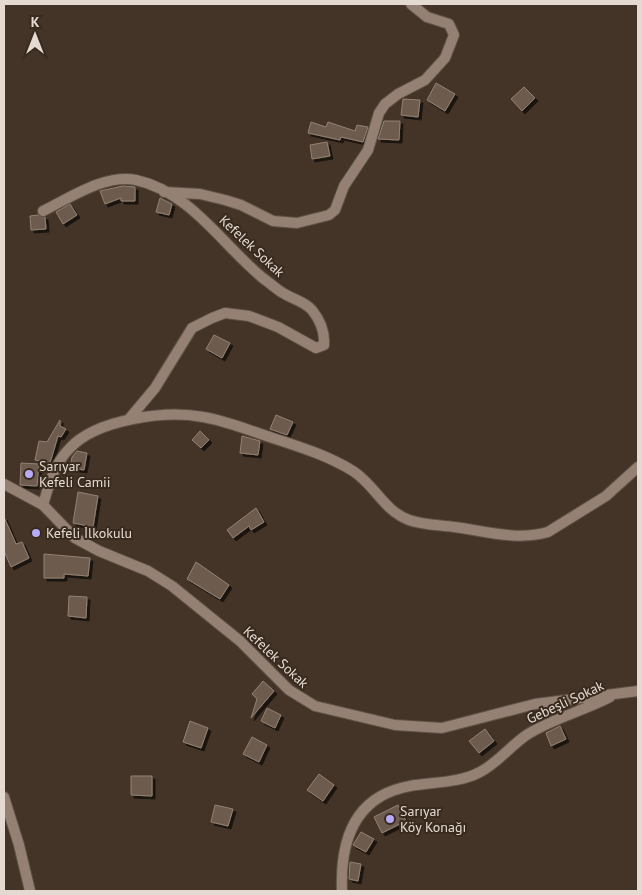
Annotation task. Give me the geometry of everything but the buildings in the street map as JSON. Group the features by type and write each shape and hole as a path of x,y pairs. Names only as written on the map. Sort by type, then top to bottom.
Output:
{"street":[{"path":"164,192 186,192 218,198 241,205 273,221 308,221 322,218 335,210 344,186 368,150 379,113 392,98 425,80 436,70 445,58 452,43 454,35 449,24 427,17 410,4"},
{"name":"Kefelek Sokak","path":"43,211 90,188 121,180 135,180 164,192 197,212 265,279 313,311 322,325 325,338 324,345 321,347 311,346 278,327 248,316 225,313 212,318 192,328 156,388 128,420"},
{"name":"Kefelek Sokak","path":"43,505 57,463 71,446 86,436 128,420 184,415 203,416 225,422 333,460 355,472 371,486 390,510 410,520 502,535 537,535 548,532 606,496 638,467"},
{"name":"Kefelek Sokak","path":"4,484 43,505 75,538 99,551 148,571 172,586 240,641 289,690 315,706 395,724 442,728 535,704 638,691"},
{"name":"Gebeşli Sokak","path":"342,891 343,851 352,826 360,813 379,797 410,786 463,778 480,772 525,736 548,722 592,706 615,694"},
{"path":"4,797 30,891"}],"place":[{"name":"Sarıyar Kefeli Camii","path":"29,474"},
{"name":"Kefeli İlkokulu","path":"36,533"},
{"name":"Sarıyar Köy Konağı","path":"390,819"}]}
